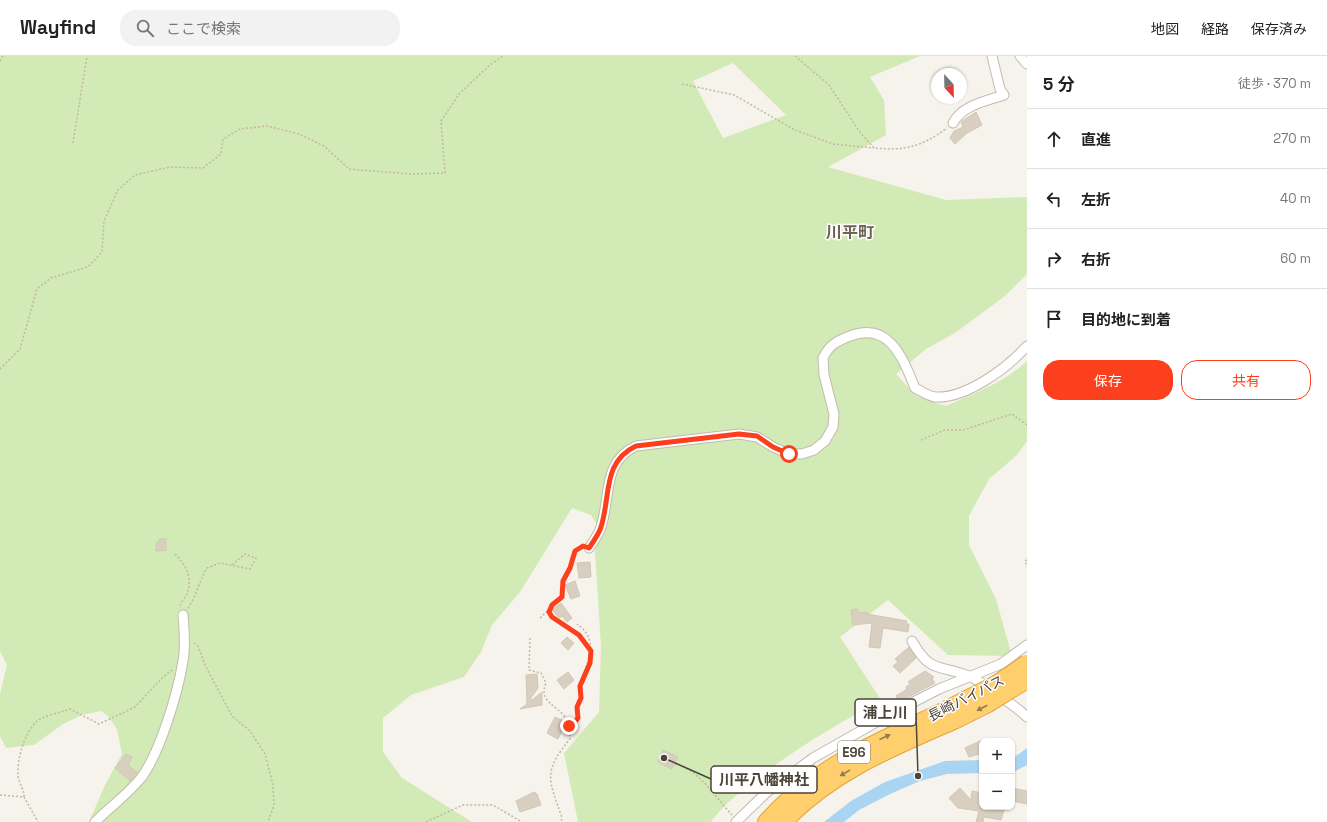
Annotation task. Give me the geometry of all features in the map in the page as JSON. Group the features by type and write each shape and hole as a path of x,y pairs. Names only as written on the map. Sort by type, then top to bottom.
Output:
{"highway":[{"name":"長崎バイパス","path":"784,822 812,796 846,772 951,715 1027,663"},
{"name":"長崎バイパス","path":"766,822 798,790 834,764 871,744 998,699 1027,680"}],"street":[{"path":"953,123 961,112 968,108 1004,95 1000,89 992,56"},
{"path":"1020,56 1027,64"},
{"path":"589,548 601,528 612,469 627,451 636,446 739,434 757,436 773,447 789,454 802,454 814,450 825,441 833,427 834,414 824,375 823,358 835,342 858,333 872,333 883,337 893,344 901,354 915,388 933,397 950,396 962,393 1015,359 1027,346"},
{"path":"95,822 126,795 142,777 156,753 174,696 183,660 185,636 183,615"},
{"path":"912,641 926,662 946,671 970,676 1026,716"},
{"path":"737,821 767,792 813,758 896,710 939,689 1002,664 1027,645"}],"path":[{"path":"0,61 3,56"},
{"path":"73,143 87,56"},
{"path":"0,369 20,349 37,289 51,278 88,267 102,252 104,221 118,190 135,175 170,167 203,168 221,154 222,140 240,130 267,126 299,134 324,146 349,169 410,174 445,173 441,121 459,94 490,65 503,56"},
{"path":"794,56 829,85 859,131 874,148"},
{"path":"682,84 734,95 795,130 833,144 896,150 929,141 953,123"},
{"path":"921,440 945,430 963,430 1012,414 1027,425"},
{"path":"540,618 549,612 552,605 562,597 563,581 570,568 575,551 583,546 589,548"},
{"path":"176,554 184,564 189,578 187,594 180,606 183,615"},
{"path":"183,615 198,590 199,580 207,568 220,564 250,569 256,558 245,554 232,565"},
{"path":"1027,560 1027,567"},
{"path":"549,612 552,617 579,635 591,651"},
{"path":"569,726 578,718 577,707 581,698 580,686 590,663 591,651 589,640 583,628 577,624"},
{"path":"185,636 198,646 205,664 232,716 250,731 265,754 273,784 274,805 268,822"},
{"path":"530,638 529,670 541,673 546,683 543,688 546,700 564,716 569,726 570,739 553,762 549,775 562,818 561,822"},
{"path":"38,822 24,797 24,789 18,778 18,760 26,738 38,720 70,709 99,724 135,707 162,678 183,660"},
{"path":"675,764 684,766 697,773 737,821"},
{"path":"0,795 24,797"},
{"path":"426,822 463,805 493,805 522,822"}],"green space":[{"path":"0,56 920,56 870,77 884,100 886,135 828,167 946,200 1027,197 1027,274 1005,296 955,333 926,349 896,374 916,396 946,406 999,381 1027,361 1027,441 1017,455 989,479 969,516 969,545 996,599 1012,656 948,655 888,600 840,637 881,700 831,728 768,770 725,805 711,822 578,822 564,753 599,712 601,646 595,552 599,528 591,515 572,508 520,592 492,625 481,652 464,677 411,695 383,718 383,752 402,778 472,822 89,822 105,785 122,754 117,729 108,716 101,711 82,715 63,724 34,745 6,748 0,736 0,694 7,665 0,651","holes":["733,63 786,115 723,138 693,81"]}],"water":[{"path":"1027,748 1027,765 1015,771 1015,757"},
{"path":"979,760 979,773 947,774 920,781 859,810 844,822 824,822 851,801 885,782 945,761"}],"building":[{"path":"976,112 982,125 967,133 955,144 950,138 954,131 963,127 961,122"},
{"path":"159,539 166,539 166,550 156,551 156,543 159,542"},
{"path":"590,562 591,577 579,578 577,563"},
{"path":"575,581 580,596 571,599 565,585"},
{"path":"561,603 572,618 567,622 562,616 559,618 552,610"},
{"path":"858,609 859,613 867,612 867,614 907,621 906,624 909,624 908,632 883,628 880,648 869,647 872,623 853,625 851,610"},
{"path":"567,637 574,643 568,650 561,643"},
{"path":"909,647 916,658 900,673 893,666 898,662 895,659"},
{"path":"925,671 934,677 932,679 935,683 899,702 896,696 907,689 906,687 910,684 908,682"},
{"path":"568,672 574,680 564,689 557,680"},
{"path":"537,674 538,688 530,699 532,700 542,692 542,705 520,709 527,704 526,675"},
{"path":"555,717 566,722 558,739 547,733"},
{"path":"979,741 979,754 969,757 965,748"},
{"path":"663,750 678,757 672,769 658,762"},
{"path":"126,754 132,757 128,765 137,772 130,781 115,768"},
{"path":"960,788 971,800 972,791 979,792 979,810 1004,810 1001,820 984,817 983,822 976,822 979,811 958,808 949,798"},
{"path":"1015,789 1027,791 1027,804 1015,802"},
{"path":"534,792 537,794 541,805 520,812 516,801"}],"place":[{"name":"川平八幡神社","path":"664,758"},
{"name":"浦上川","path":"918,776"}],"district":[{"name":"川平町","path":"850,232"}],"route":[{"path":"569,726 578,718 577,707 581,698 580,686 590,663 591,651 579,635 561,624 552,617 549,612 552,605 558,602 562,597 561,588 570,568 575,551 583,546 589,548 601,528 612,469 618,460 627,451 636,446 739,434 757,436 773,447 789,454"}]}
